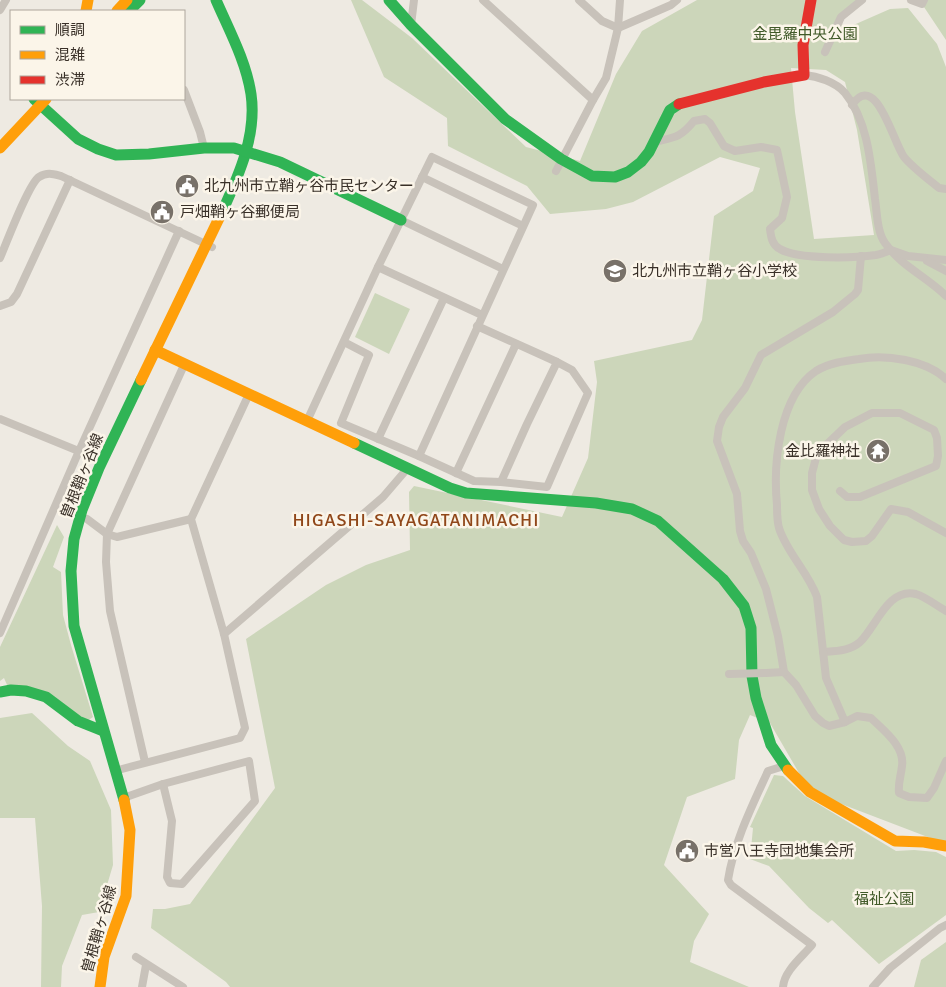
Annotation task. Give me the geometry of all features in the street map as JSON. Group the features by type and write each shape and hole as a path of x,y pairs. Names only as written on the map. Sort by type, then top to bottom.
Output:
{"main road":[{"name":"曽根鞘ヶ谷線","path":"216,0 246,74 252,107 249,152"},
{"name":"曽根鞘ヶ谷線","path":"100,987 107,947 126,896 130,830 127,811 74,626 71,567 74,539 82,510 103,461 159,351 209,245 258,130 260,106 258,89 224,0"},
{"path":"389,0 411,25 505,119 561,160 592,176 615,177 628,172 641,162 654,142 670,110 676,105 764,82 804,75 802,50 811,11 811,0"},
{"path":"120,10 133,6"},
{"path":"38,101 78,139 116,155 149,154 204,148 234,148 280,162 401,220"},
{"path":"0,136 38,101"},
{"path":"0,148 38,101"},
{"name":"曽根鞘ヶ谷線","path":"107,987 113,954 133,898 136,875 137,830 134,810 82,624 78,568 81,540 87,519 159,351"},
{"path":"159,351 450,488 466,493 596,503 632,509 658,521 723,579 744,606 751,628 752,676 756,698 771,745 784,766 810,792 895,841 924,842 946,846"},
{"path":"0,692 11,690 26,691 46,697 78,721 103,731"}],"street":[{"path":"0,10 6,0"},
{"path":"411,25 414,0"},
{"path":"483,0 593,100"},
{"path":"579,0 602,20 618,28"},
{"path":"556,171 606,78 618,28 620,0"},
{"path":"618,28 671,5 677,0"},
{"path":"825,52 841,17 862,0"},
{"path":"911,0 922,4 924,0"},
{"path":"804,75 822,78 844,91 860,120 866,140 874,182 878,224 884,242 908,268 946,296"},
{"path":"185,93 204,148"},
{"path":"852,105 857,97 864,95 878,102 904,157 938,188 946,189"},
{"path":"654,142 676,137 683,133 694,121 705,119 710,123 724,146 735,151 760,147 777,150 787,197 782,218 770,229 772,241 779,249 794,255 813,257 878,255 891,250 923,259 946,260"},
{"path":"307,421 378,267 432,157 533,205 419,456"},
{"path":"0,258 37,178 48,173 70,180 209,245"},
{"path":"422,177 523,226"},
{"path":"0,306 11,302 17,294 70,180"},
{"path":"401,220 503,269"},
{"path":"0,634 79,451 179,231"},
{"path":"861,256 858,290 855,294 833,312 761,355 744,388 723,417 717,441 737,494 740,531 743,541 751,553 766,588 778,636 784,672 796,684 815,716 829,726 845,722 857,716 871,718 897,745 902,755 902,766 898,779 899,793 909,797 927,798 934,788 946,761"},
{"path":"923,259 946,271"},
{"path":"378,267 482,316"},
{"path":"378,439 444,298"},
{"path":"344,342 369,356 341,423 474,481 547,487 588,393 572,370 477,326"},
{"path":"456,473 516,344"},
{"path":"845,722 826,678 818,598 785,542 778,526 775,484 779,440 792,401 801,385 816,371 834,362 868,357 904,359 934,370 946,378"},
{"path":"145,762 110,611 107,534 185,362"},
{"path":"501,482 557,362"},
{"path":"122,769 240,738 245,728 224,634 191,519 249,394"},
{"path":"840,491 846,497 860,497 936,466 937,438 934,430 900,413 872,413 845,427 821,450 816,458 812,473 812,490 819,509 830,526 844,540 852,542 866,541 872,536 891,509 908,512 946,533"},
{"path":"0,419 103,461"},
{"path":"224,634 383,497 407,469"},
{"path":"87,519 107,534 117,538 191,519"},
{"path":"823,652 843,650 859,642 890,603 903,594 916,594 946,611"},
{"path":"729,674 784,672"},
{"path":"129,796 163,784 249,761 255,801 182,884 170,883 168,877 172,821 163,784"},
{"path":"783,987 783,980 812,945 731,885 728,880 730,864 743,827 768,771 784,766"},
{"path":"873,987 890,968 946,925"},
{"path":"136,957 183,987"},
{"path":"142,987 146,965"}],"green space":[{"name":"金毘羅中央公園","path":"351,0 362,0 412,38 526,147 580,161 616,74 642,31 697,0 862,0 841,17 845,40 849,27 890,9 908,8 937,44 946,67 946,844 810,792 770,723 750,715 739,740 735,779 687,797 664,865 709,914 694,941 690,962 749,987 230,987 226,982 151,928 153,909 165,909 190,904 275,788 246,639 326,585 366,565 410,550 409,492 414,486 562,517 588,458 597,382 594,361 692,340 702,320 714,216 753,191 760,168 720,157 633,202 606,209 550,214 527,186 448,146 447,118 384,77","holes":["791,68 826,70 845,82 857,130 874,235 814,239 795,112"]},
{"path":"909,0 946,0 946,40 922,4"},
{"path":"375,293 410,309 389,354 355,337"},
{"path":"57,525 64,537 53,567 61,572 63,615 93,717 87,721 71,710 8,687 4,678 0,681 0,647"},
{"path":"32,713 68,746 90,761 111,810 113,865 99,912 82,915 62,966 61,987 41,987 42,906 35,818 0,818 0,718"},
{"name":"福祉公園","path":"774,775 783,776 805,796 896,851 936,852 946,857 946,915 879,964 832,920 828,923 809,908 769,866 750,859 753,828 750,827"},
{"path":"946,942 946,987 914,987 921,960"}],"traffic: fast":[{"path":"130,10 140,0"},
{"path":"216,0 249,82 252,109 249,140 245,154 235,184 222,212"},
{"path":"389,0 411,25 505,119 561,159 592,176 615,177 628,172 641,162 649,152 670,110 679,104"},
{"path":"35,100 78,139 116,155 149,154 204,148 234,148 280,162 401,220"},
{"path":"124,800 74,626 71,571 74,539 82,510 99,468 141,380"},
{"path":"354,443 450,488 466,493 596,503 632,509 658,521 723,579 744,606 751,628 752,676 756,698 771,745 788,770"},
{"path":"0,692 11,690 26,691 46,697 78,721 103,731"}],"traffic: slow":[{"path":"86,10 88,0"},
{"path":"118,10 127,0"},
{"path":"0,148 45,100"},
{"path":"141,380 222,212"},
{"path":"155,350 354,443"},
{"path":"788,770 810,792 895,841 924,842 946,846"},
{"path":"100,987 104,957 126,896 130,830 124,800"}],"traffic: jam":[{"path":"679,104 764,82 804,75 803,45 811,0"}],"place":[{"name":"北九州市立鞘ヶ谷市民センター","path":"187,186"},
{"name":"戸畑鞘ヶ谷郵便局","path":"162,212"},
{"name":"北九州市立鞘ヶ谷小学校","path":"615,271"},
{"name":"金比羅神社","path":"878,451"},
{"name":"市営八王寺団地集会所","path":"687,851"}],"district":[{"name":"HIGASHI-SAYAGATANIMACHI","path":"416,520"}]}
